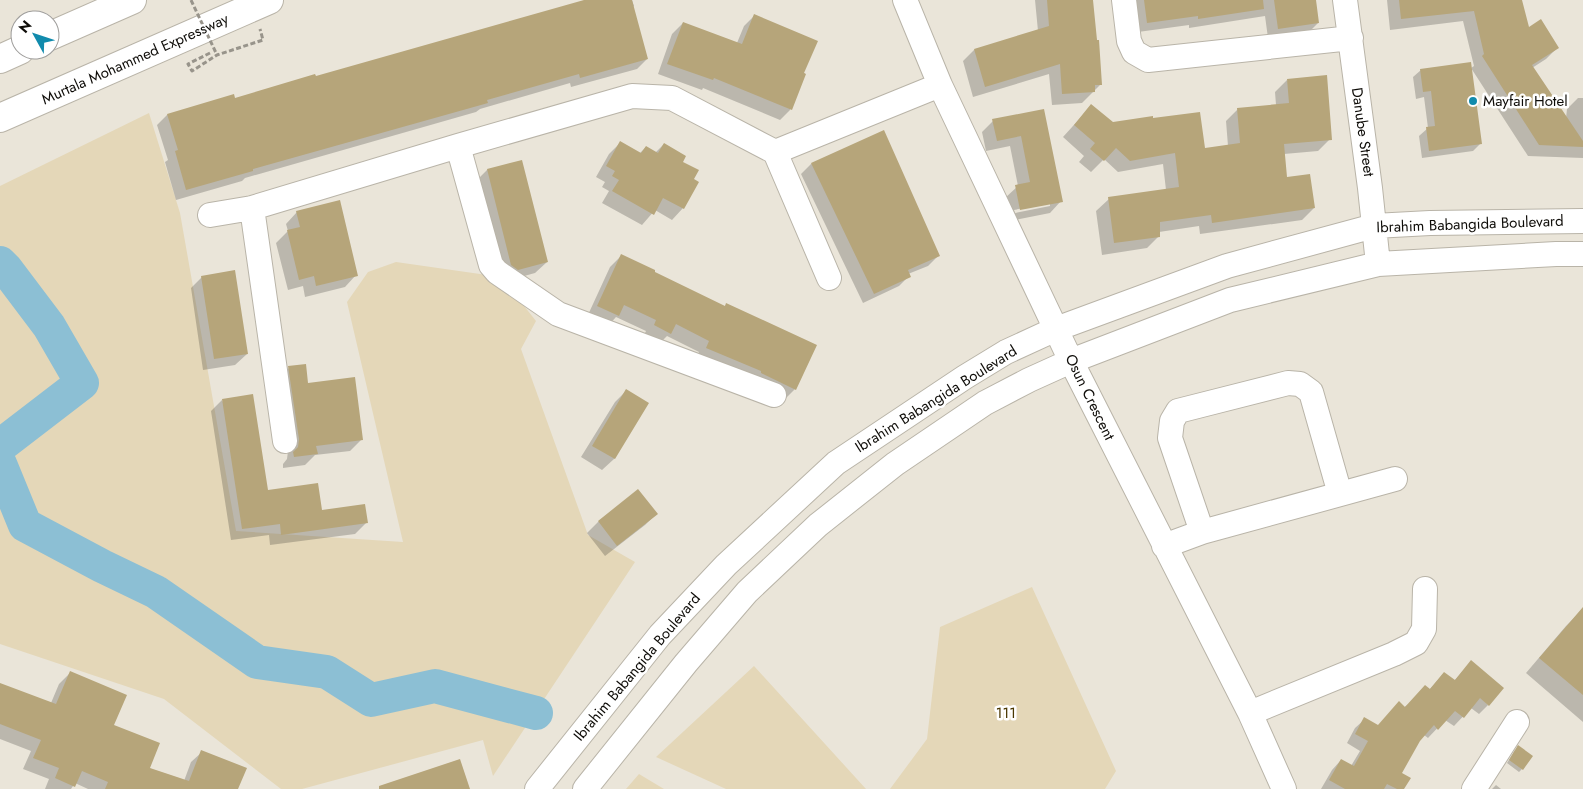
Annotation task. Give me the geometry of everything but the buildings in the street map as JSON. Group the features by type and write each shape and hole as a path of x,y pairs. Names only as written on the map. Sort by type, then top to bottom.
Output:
{"highway":[{"path":"60,32 132,0"},
{"name":"Murtala Mohammed Expressway","path":"0,118 269,0"}],"street":[{"name":"Osun Crescent","path":"905,0 940,85 1056,329 1250,713 1284,789"},
{"path":"1124,0 1129,41 1134,52 1148,60 1350,38"},
{"name":"Danube Street","path":"1346,0 1378,264"},
{"path":"775,152 940,85"},
{"path":"210,214 252,208 632,96 672,98 775,152 829,278"},
{"path":"458,146 491,265 497,272 558,314 774,395"},
{"path":"252,208 285,441"},
{"name":"Ibrahim Babangida Boulevard","path":"536,789 660,635 726,564 836,464 964,377 1006,352 1056,329 1227,266 1374,226 1430,223 1583,221"},
{"name":"Ibrahim Babangida Boulevard","path":"585,789 686,662 747,592 818,525 895,464 985,403 1029,380 1072,361 1230,300 1378,264 1583,254"},
{"path":"1202,532 1170,438 1172,421 1178,411 1288,383 1300,384 1311,392 1340,494"},
{"path":"1164,546 1202,532 1395,479"},
{"path":"1250,713 1394,654 1416,643 1424,629 1425,589"},
{"path":"1474,789 1517,722"}],"path":[{"path":"192,0 217,54"},
{"path":"210,53 188,64 192,71 217,54 263,40"}],"green space":[{"path":"149,113 180,213 236,531 403,542 347,302 368,272 396,262 501,277 536,321 521,349 588,535 635,562 493,776 483,740 302,789 281,789 164,699 0,644 0,186"},
{"name":"111","path":"1032,587 1116,771 1105,789 890,789 927,739 940,627"},
{"path":"754,666 866,789 726,789 656,757"},
{"path":"639,774 664,789 626,789"}],"waterway":[{"path":"0,263 49,326 82,383 0,446"},
{"path":"0,464 25,525 156,592 257,662 327,672 371,700 435,686 536,713"}],"place":[{"name":"Mayfair Hotel","path":"1473,101"}]}
